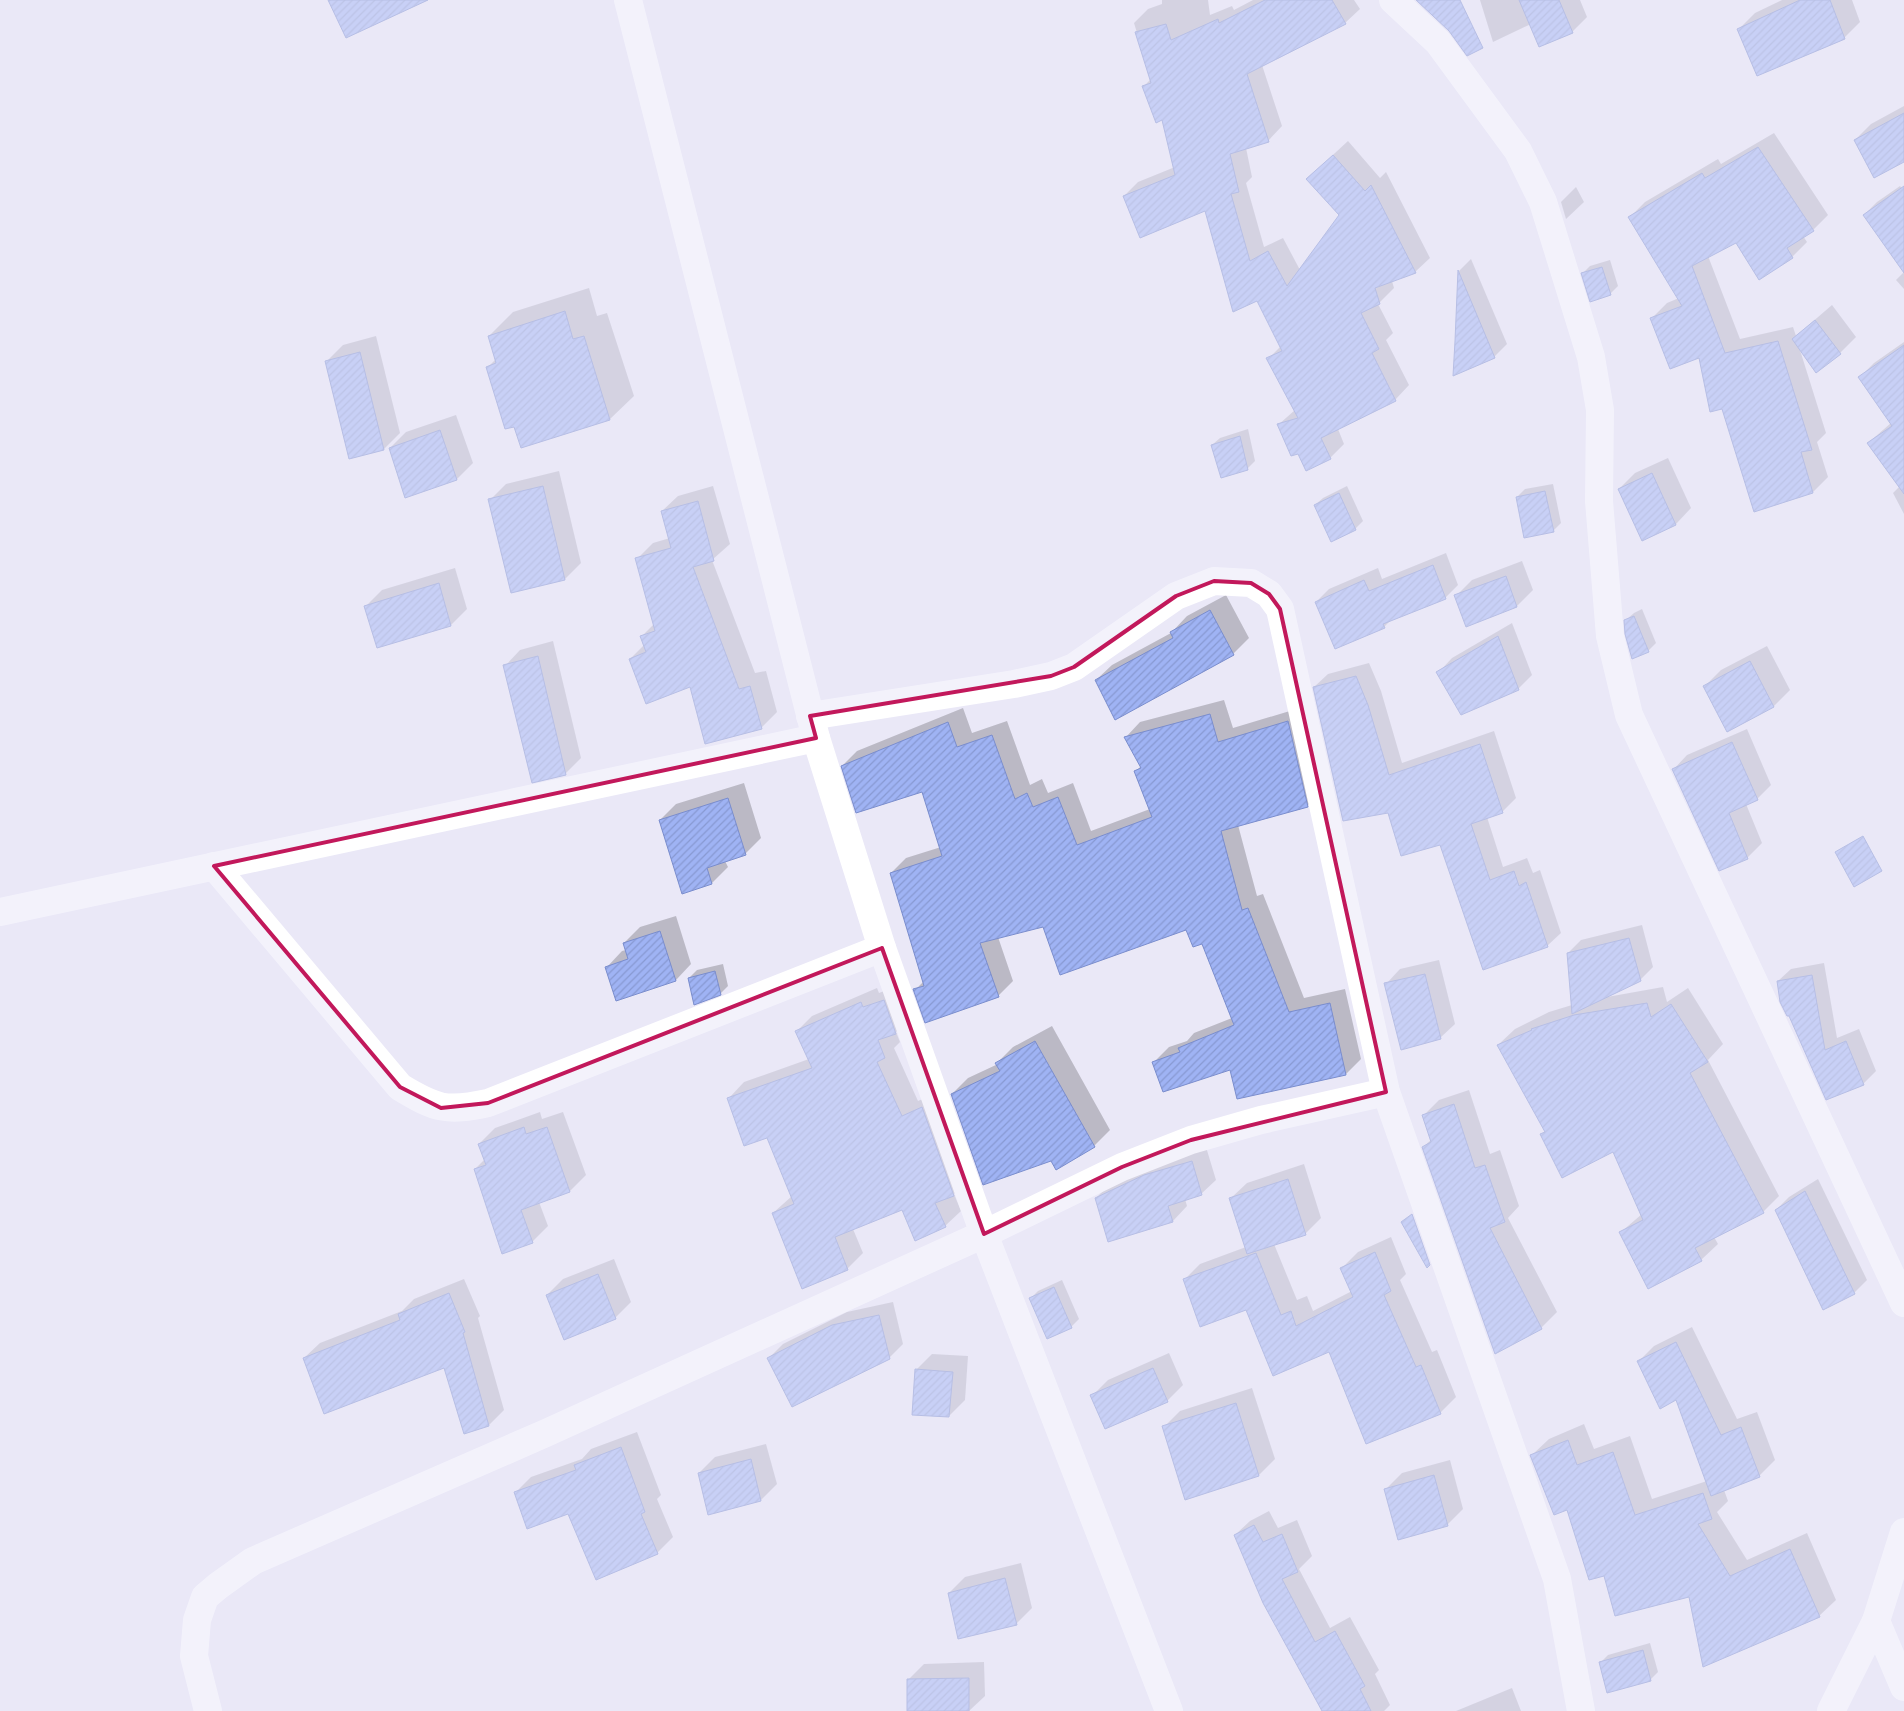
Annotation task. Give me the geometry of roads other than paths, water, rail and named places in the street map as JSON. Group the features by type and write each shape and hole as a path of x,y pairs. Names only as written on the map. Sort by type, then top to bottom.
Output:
{"street":[{"path":"628,0 813,727 882,948 984,1234 1170,1711"},
{"path":"1393,0 1438,42 1518,151 1543,202 1593,366 1600,410 1599,501 1610,636 1629,715 1904,1303"},
{"path":"0,912 214,866 813,727 1051,676 1074,667 1176,596 1214,581 1251,583 1269,594 1280,609 1386,1092 1557,1579 1581,1711"},
{"path":"214,866 400,1087 425,1102 441,1108 462,1109 488,1103 882,948"},
{"path":"208,1711 194,1656 196,1620 206,1597 253,1561 546,1433 984,1234 1122,1167 1191,1140 1261,1120 1386,1092"},
{"path":"1831,1711 1876,1621 1904,1532"},
{"path":"1876,1621 1904,1687"}]}
